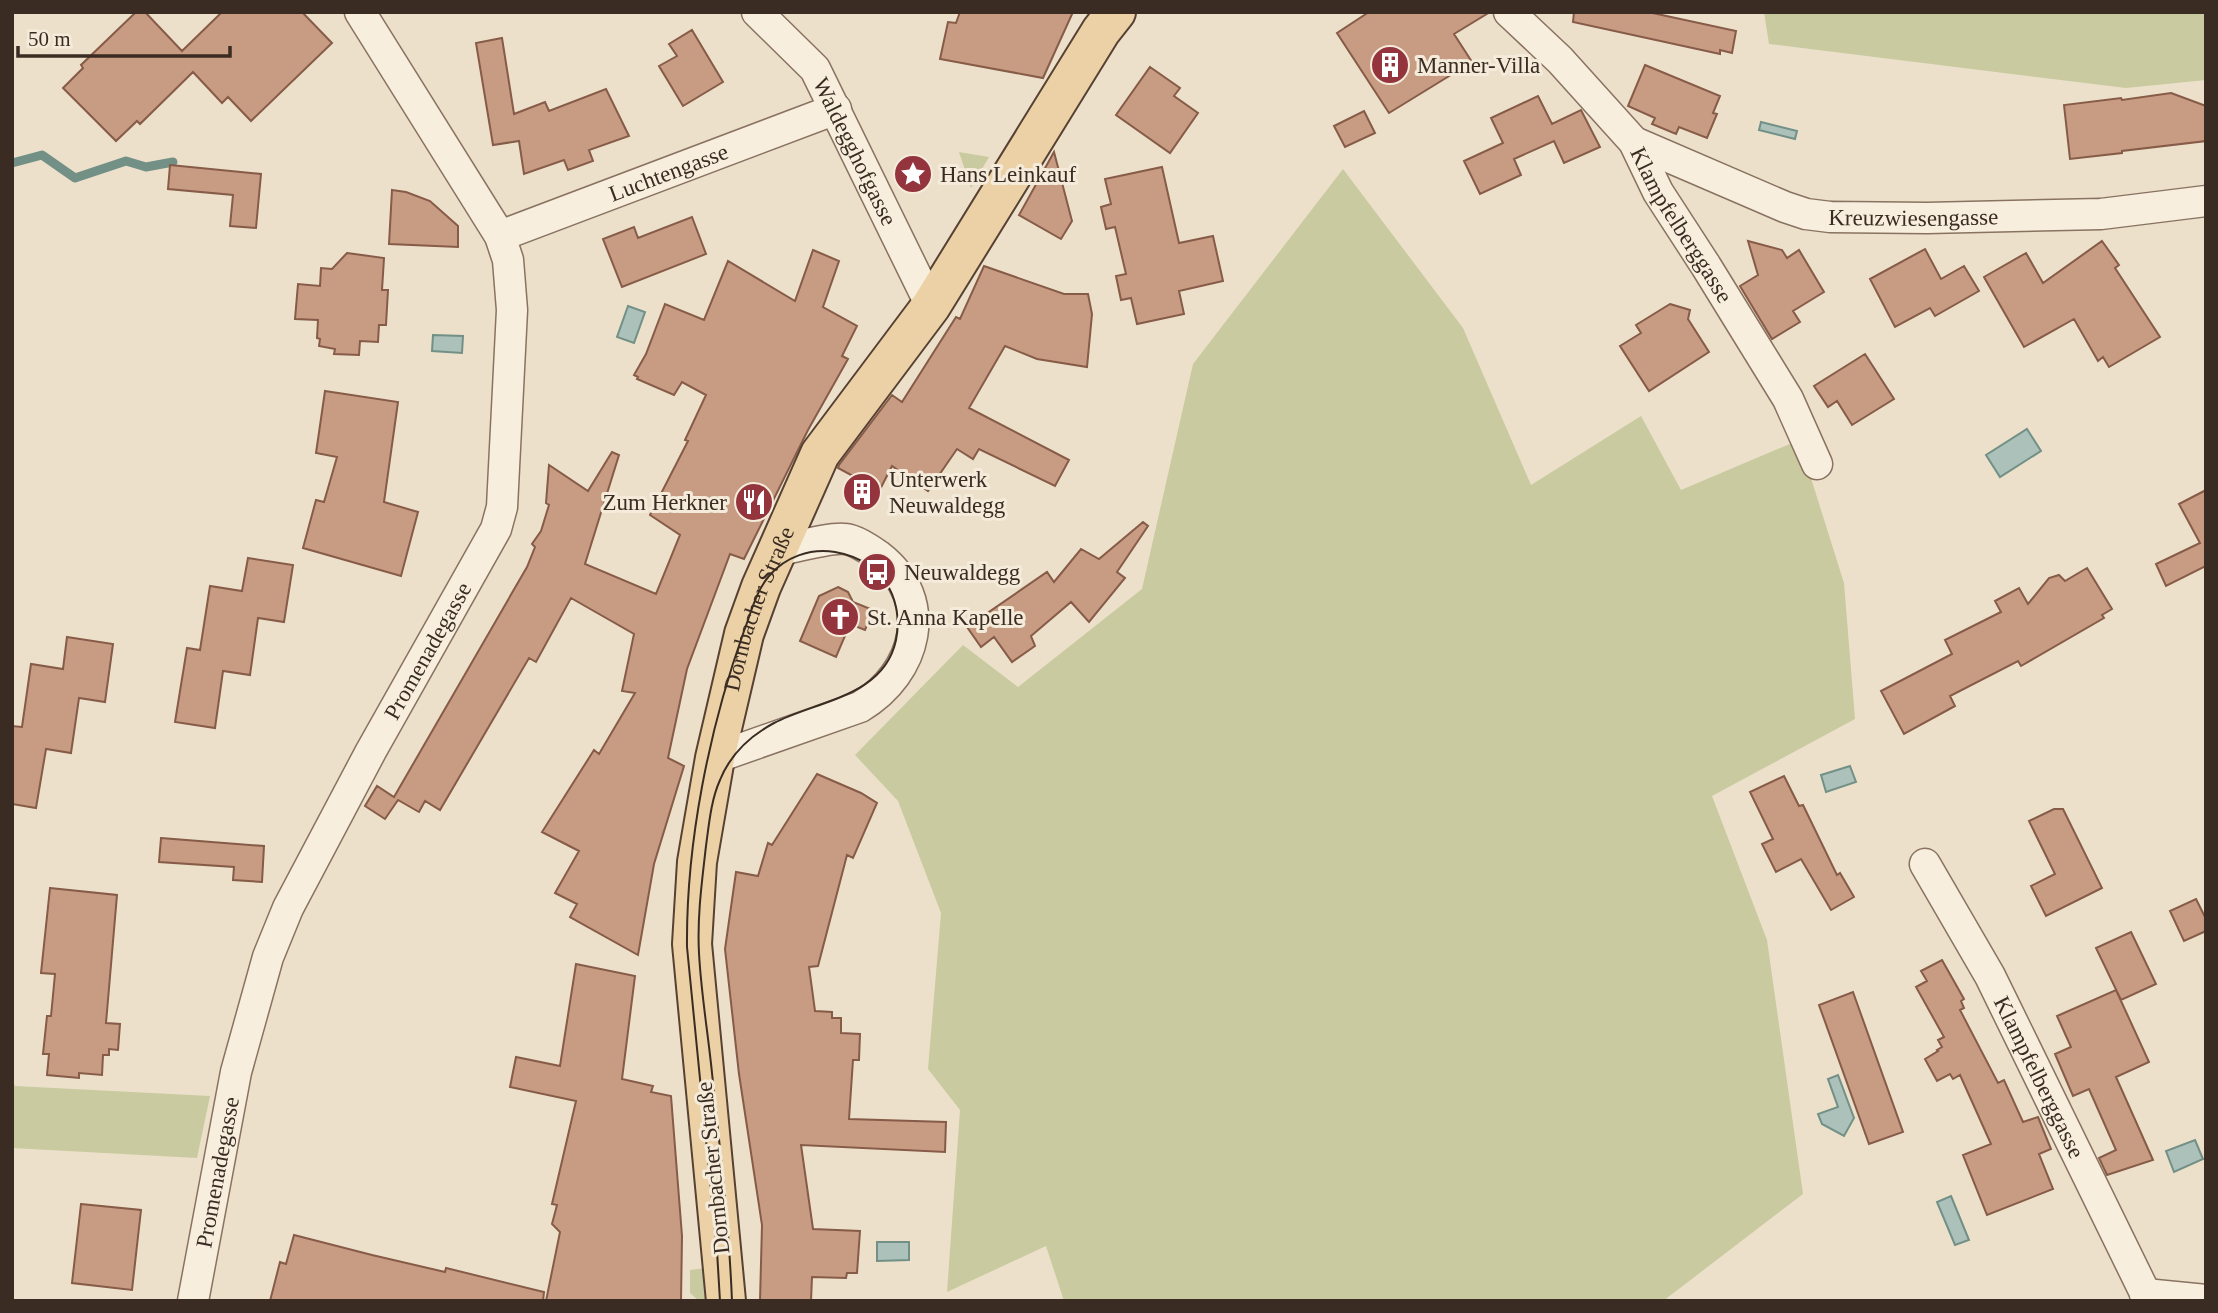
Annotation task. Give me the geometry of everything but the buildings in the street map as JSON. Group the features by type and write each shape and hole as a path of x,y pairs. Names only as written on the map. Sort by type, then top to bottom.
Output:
{"main road":[{"name":"Dornbacher Straße","path":"726,1301 692,944 697,862 715,758 744,634 776,551 820,454 931,306 1101,31 1116,12"}],"street":[{"name":"Promenadegasse","path":"193,1301 236,1072 268,957 288,908 371,751 496,529 502,507 512,310 508,260 500,236 359,12"},
{"name":"Waldegghofgasse","path":"757,12 815,69 931,306"},
{"name":"Klampfelberggasse","path":"1508,12 1560,60 1634,142 1658,192 1787,399 1817,464"},
{"name":"Luchtengasse","path":"500,236 836,109"},
{"name":"Kreuzwiesengasse","path":"1634,142 1785,207 1806,214 1830,217 2101,214 2206,201"},
{"path":"715,758 860,707 877,696 904,664 911,644 913,625 904,586 895,571 872,551 845,539 776,551"},
{"name":"Klampfelberggasse","path":"1925,864 1990,976 2147,1297"},
{"path":"2147,1297 2206,1300"}],"green space":[{"path":"1764,12 2206,12 2206,80 2126,88 1769,44"},
{"path":"959,152 989,157 971,188"},
{"path":"1343,169 1463,328 1531,485 1641,416 1681,490 1799,440 1844,583 1855,719 1712,796 1767,940 1803,1194 1663,1301 1064,1301 1046,1246 947,1292 960,1110 928,1069 941,913 898,801 855,755 963,645 1018,687 1142,589 1193,364"},
{"path":"12,1080 15,1086 210,1096 197,1158 12,1148"},
{"path":"706,1268 708,1301 699,1301 690,1293 690,1270"}],"water":[{"path":"1761,122 1797,131 1795,139 1759,130"},
{"path":"628,306 645,312 634,343 617,337"},
{"path":"433,335 463,336 462,353 432,351"},
{"path":"2027,429 2041,451 2000,477 1986,455"},
{"path":"1850,766 1856,782 1826,792 1821,775"},
{"path":"1838,1075 1854,1118 1844,1136 1822,1124 1818,1114 1838,1107 1828,1079"},
{"path":"2195,1140 2203,1159 2174,1172 2166,1151"},
{"path":"1951,1196 1969,1240 1955,1245 1937,1202"},
{"path":"877,1242 909,1242 909,1260 877,1261"}],"waterway":[{"path":"12,163 42,155 75,178 126,161 146,167 173,162"}],"tram line":[{"path":"720,1301 687,947 695,827 720,707 731,668 761,588 775,569 790,559 816,551 835,552 861,561 876,571 888,585 896,605 898,623 896,640 889,659 878,674 863,686 774,723 749,740 729,762 720,780 708,829 700,899 699,953 724,1187 732,1301"}],"place":[{"name":"Manner-Villa","path":"1390,65"},
{"name":"Hans Leinkauf","path":"913,174"},
{"name":"Unterwerk Neuwaldegg","path":"862,492"},
{"name":"Zum Herkner","path":"754,502"},
{"name":"Neuwaldegg","path":"877,572"},
{"name":"St. Anna Kapelle","path":"840,617"}]}
